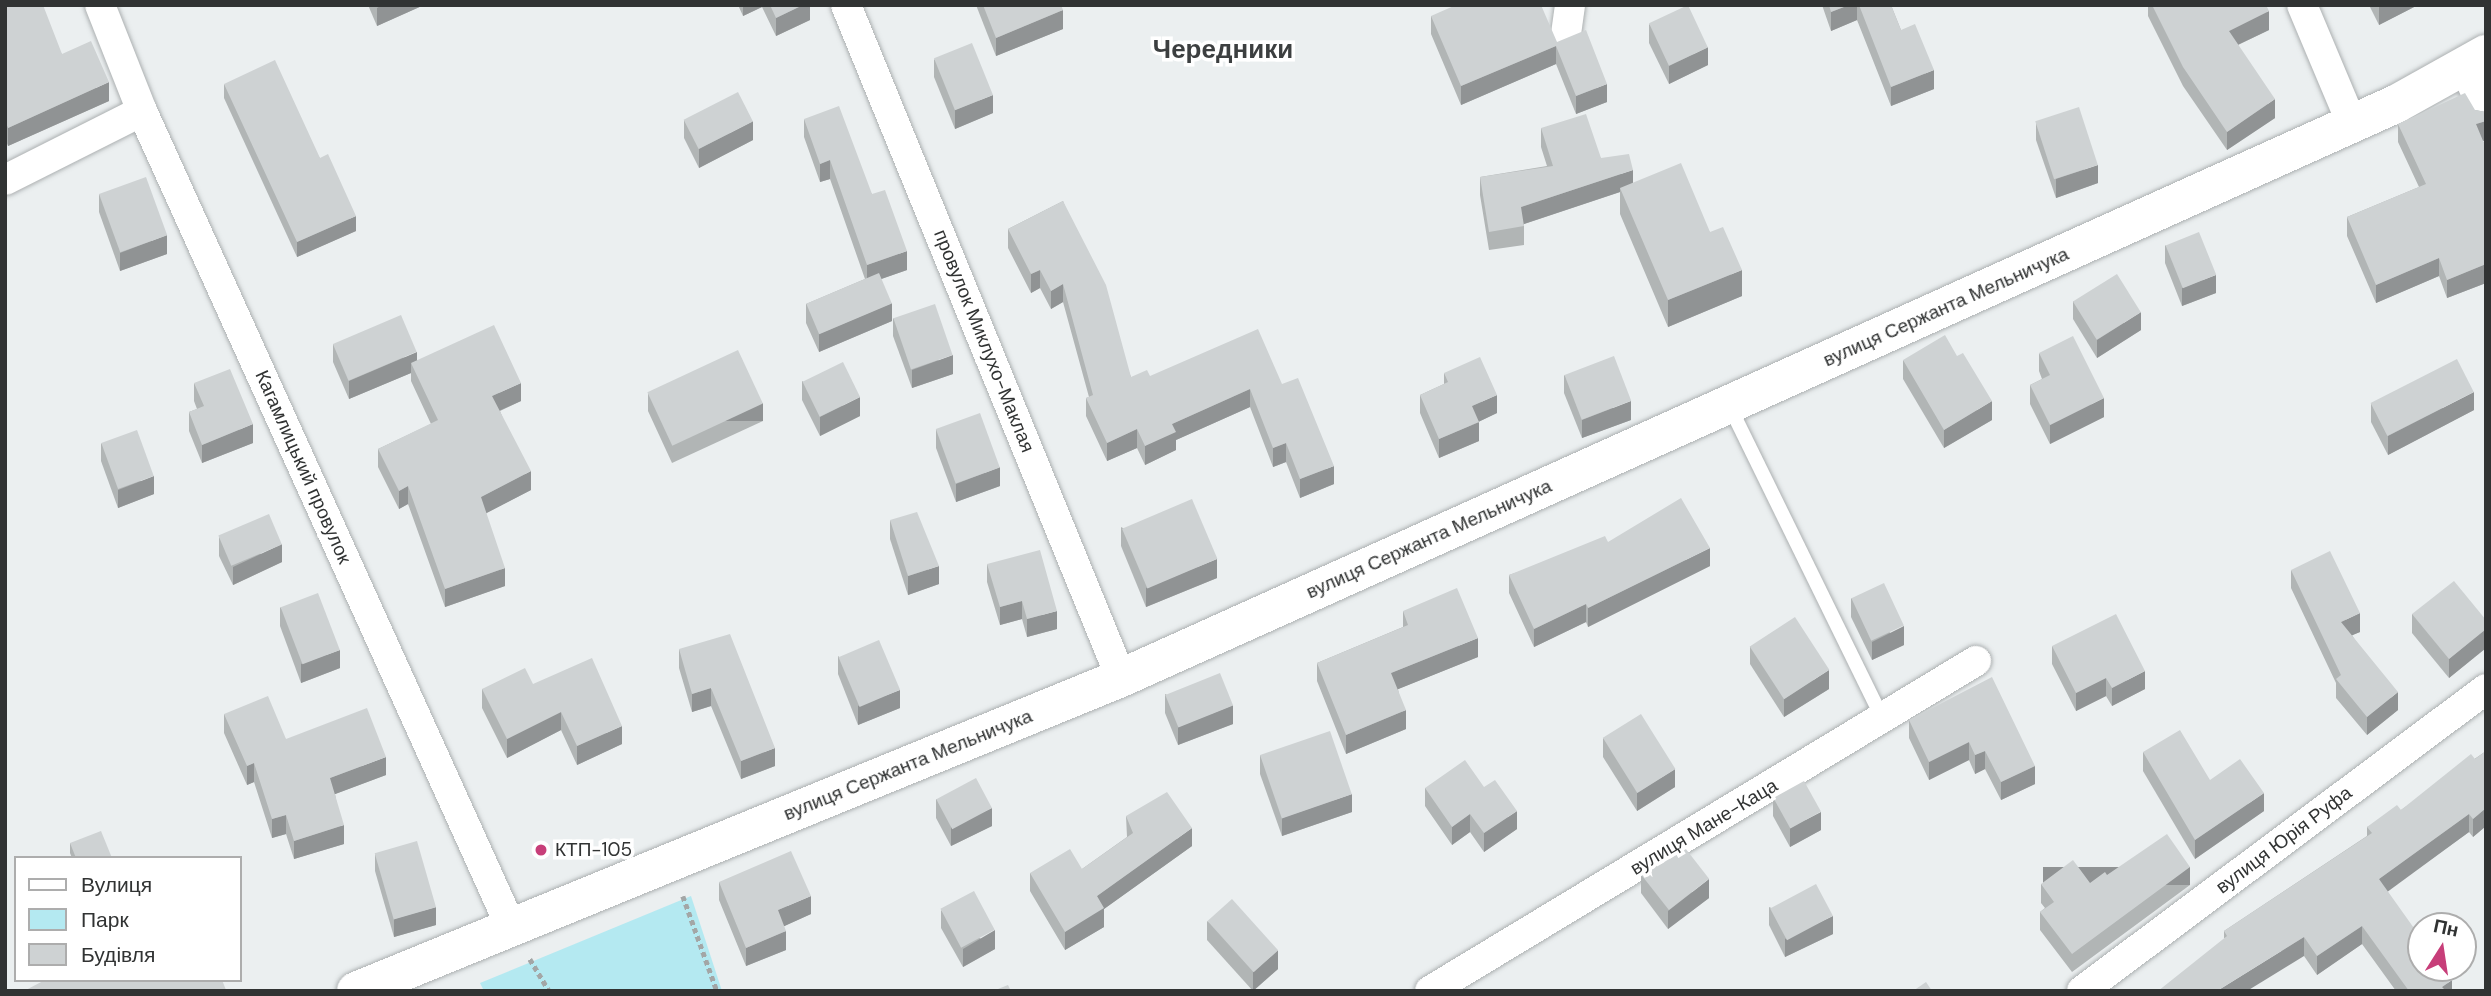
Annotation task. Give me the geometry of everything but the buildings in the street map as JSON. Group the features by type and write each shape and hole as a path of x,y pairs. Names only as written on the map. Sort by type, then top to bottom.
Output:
{"street":[{"name":"Кагамлицький провулок","path":"100,5 142,111 511,927"},
{"name":"провулок Миклухо-Маклая","path":"846,5 1121,678"},
{"path":"1565,41 1570,5"},
{"path":"2302,5 2351,124"},
{"path":"2475,60 2486,114"},
{"name":"вулиця Сержанта Мельничука","path":"356,991 1121,678 2351,124 2475,60"},
{"path":"5,180 142,111"},
{"name":"вулиця Мане-Каца","path":"1430,991 1976,661"},
{"name":"вулиця Юрія Руфа","path":"2082,991 2486,689"}],"lane":[{"path":"1729,404 1882,718"}],"path":[{"path":"666,864 690,912 717,991"}],"green space":[{"path":"691,896 722,991 484,991 480,983"}],"place":[{"name":"КТП-105","path":"541,850"}],"district":[{"name":"Чередники","path":"1223,50"}]}
